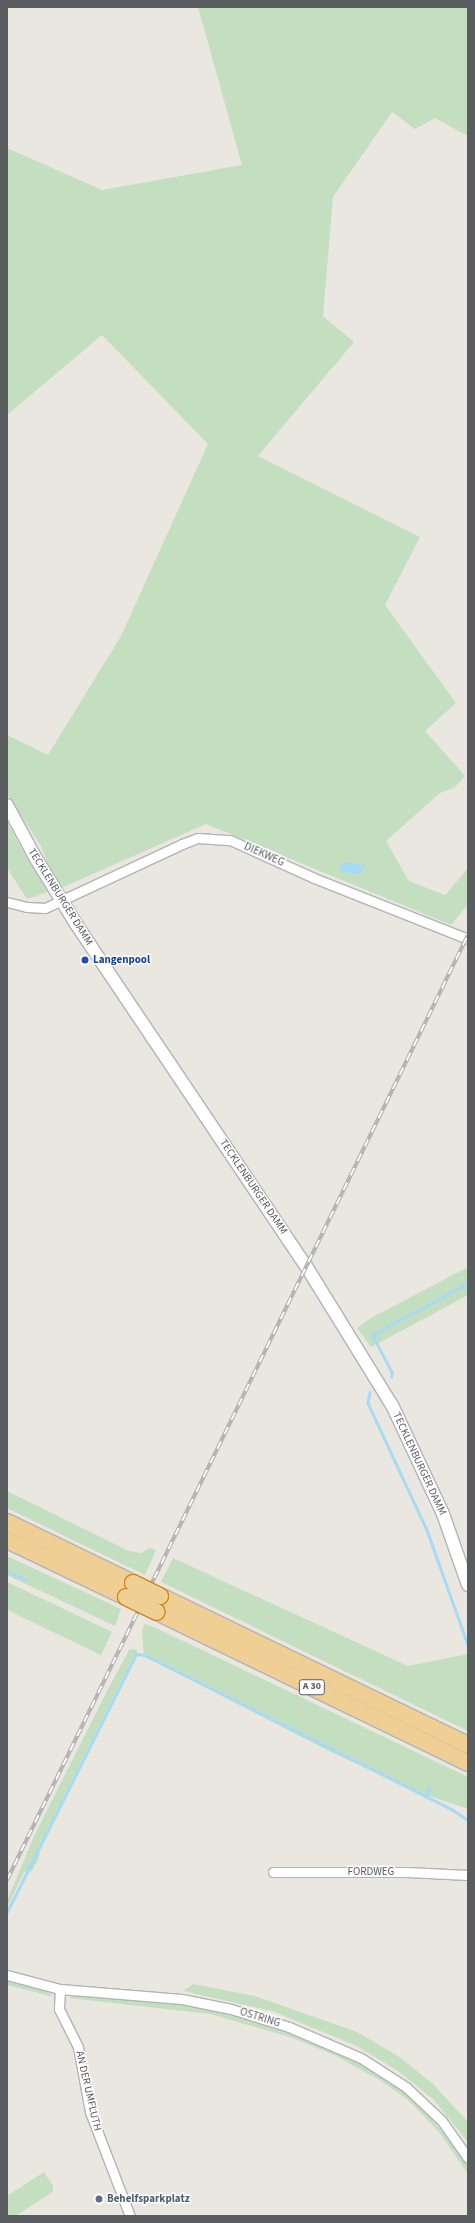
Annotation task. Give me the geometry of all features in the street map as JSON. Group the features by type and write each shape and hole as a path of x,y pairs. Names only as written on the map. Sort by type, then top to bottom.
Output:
{"highway":[{"name":"A 30","path":"7,1522 468,1746"},
{"name":"A 30","path":"7,1540 468,1763"}],"main road":[{"name":"TECKLENBURGER DAMM","path":"7,805 62,902 342,1320 392,1405 443,1514 468,1585"}],"street":[{"name":"DIEKWEG","path":"62,902 82,889 198,838 230,840 314,878 468,939"},
{"path":"7,902 37,908 62,902"},
{"name":"FORDWEG","path":"274,1872 407,1872 468,1875"},
{"name":"OSTRING","path":"7,1975 60,1989 182,1999 231,2009 289,2026 338,2047 385,2072 425,2102 457,2140 468,2158"},
{"name":"AN DER UMFLUTH","path":"60,1989 61,2016 78,2047 90,2112 130,2216"}],"green space":[{"path":"198,7 468,7 468,136 435,118 415,129 392,112 333,197 323,316 354,342 258,456 420,537 385,605 456,703 425,731 465,776 454,788 440,793 386,841 409,881 445,895 468,868 468,904 451,925 206,824 61,888 50,870 41,846 7,794 7,735 48,755 121,636 208,444 102,335 7,415 7,148 102,190 242,165"},
{"path":"7,822 29,862 48,892 27,899 7,868"},
{"path":"468,1267 468,1295 371,1347 357,1328 371,1318"},
{"path":"7,1491 129,1551 141,1553 149,1548 156,1550 145,1575 7,1508"},
{"path":"7,1556 121,1609 115,1626 7,1575"},
{"path":"173,1558 408,1666 468,1654 468,1731 161,1582"},
{"path":"7,1582 112,1632 101,1655 7,1610"},
{"path":"144,1624 154,1627 468,1777 468,1809 415,1791 327,1750 144,1656 142,1632"},
{"path":"129,1650 137,1650 136,1658 40,1849 39,1858 32,1871 24,1872 7,1908 7,1901 34,1836 107,1691"},
{"path":"7,1981 47,1992 54,1997 7,1985"},
{"path":"193,1984 255,1996 357,2032 398,2056 432,2083 468,2122 468,2142 433,2099 398,2071 357,2046 272,2011 183,1991"},
{"path":"72,1995 166,2002 207,2009 262,2023 349,2058 384,2077 420,2105 452,2143 468,2166 468,2174 439,2132 408,2100 381,2081 334,2055 290,2037 210,2014 69,1998"},
{"path":"44,2172 53,2186 53,2192 15,2216 7,2216 7,2196"}],"water":[{"path":"345,862 362,865 366,864 360,874 340,872 340,867"}],"waterway":[{"path":"391,1377 392,1373 372,1335 468,1283"},
{"path":"370,1392 368,1403 427,1530 468,1645"},
{"path":"7,1571 26,1580"},
{"path":"7,1912 136,1654 145,1655 453,1810 468,1820"},
{"path":"426,1796 429,1788"}],"railway":[{"path":"7,1880 468,935"}],"place":[{"name":"Langenpool","path":"85,960"},
{"name":"Behelfsparkplatz","path":"99,2199"}]}
